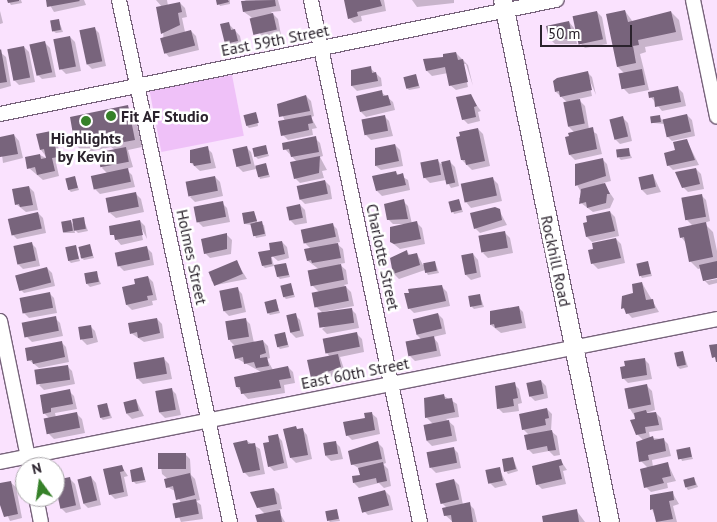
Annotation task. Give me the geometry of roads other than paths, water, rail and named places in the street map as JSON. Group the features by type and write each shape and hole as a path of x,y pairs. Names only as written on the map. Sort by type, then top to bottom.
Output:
{"main road":[{"name":"Rockhill Road","path":"504,5 610,522"}],"street":[{"name":"Holmes Street","path":"119,0 230,522"},
{"name":"Charlotte Street","path":"311,0 420,522"},
{"name":"East 59th Street","path":"0,114 322,49 504,5 556,0"},
{"path":"693,0 717,117"},
{"name":"East 60th Street","path":"50,457 209,420 717,319"},
{"path":"0,321 28,457"},
{"name":"East 60th Street","path":"0,462 15,462"},
{"path":"38,507 41,522"}],"place":[{"name":"Fit AF Studio","path":"111,116"},
{"name":"Highlights by Kevin","path":"86,121"}]}
